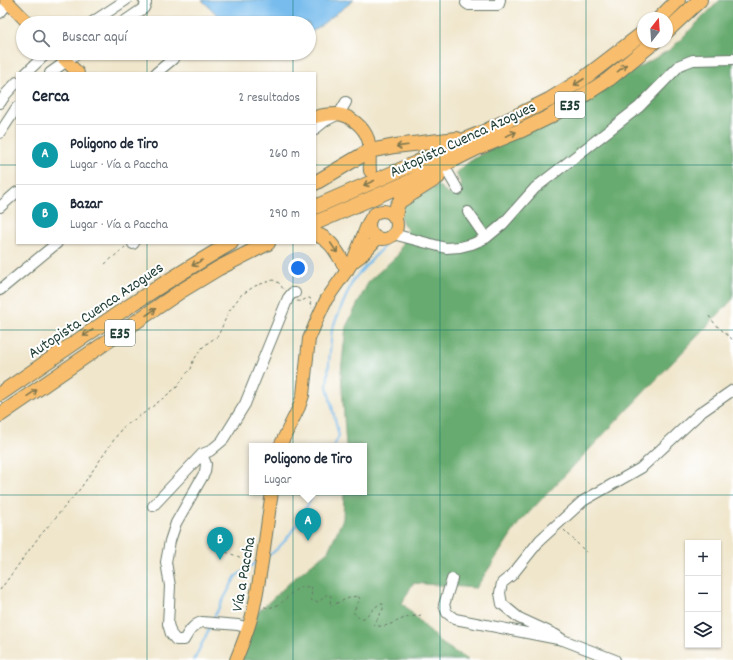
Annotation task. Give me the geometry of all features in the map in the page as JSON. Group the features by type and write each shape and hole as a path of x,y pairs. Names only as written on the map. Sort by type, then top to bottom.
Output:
{"highway":[{"path":"666,12 678,0"},
{"path":"673,25 700,0"},
{"name":"Autopista Cuenca Azogues","path":"316,207 416,163 524,113 567,90 637,38"},
{"name":"Autopista Cuenca Azogues","path":"316,223 416,179 475,149 536,124 609,79 647,48"},
{"path":"316,182 369,151 396,146 469,138"},
{"path":"395,217 397,206 400,201 489,144"},
{"path":"316,234 322,236 331,243 349,266"},
{"name":"Autopista Cuenca Azogues","path":"0,394 158,286 229,244"},
{"name":"Autopista Cuenca Azogues","path":"0,415 181,291 219,268 266,244"}],"main road":[{"path":"7,1 21,16"},
{"path":"65,60 77,72"},
{"path":"316,117 339,114 358,124 368,140 370,171"},
{"path":"281,443 299,407 303,395 309,338 326,300 349,266 373,208 388,211 395,217 397,226 393,234 386,239 378,238 370,232 368,223"},
{"path":"349,266 378,238"},
{"name":"Vía a Paccha","path":"236,660 254,608 272,495"}],"street":[{"path":"102,16 126,0"},
{"path":"132,16 144,8 146,2 144,0"},
{"path":"466,3 469,5 485,3 498,5 500,0"},
{"path":"0,13 7,1"},
{"path":"393,234 446,248 472,244 486,238 503,224 535,188 639,107 680,65 693,60 733,59"},
{"path":"27,72 40,60"},
{"path":"51,72 60,60"},
{"path":"157,72 172,60"},
{"path":"0,103 16,83"},
{"path":"316,128 325,121 339,114 346,102"},
{"path":"0,133 16,109"},
{"path":"447,171 458,190"},
{"path":"0,207 16,193"},
{"path":"468,212 486,238"},
{"path":"0,290 56,244"},
{"path":"153,506 202,454 210,451 222,440 245,404 292,296"},
{"path":"563,640 556,635 518,618 502,604 500,593 502,583 512,574 540,540 583,501 641,468 700,413 733,390"},
{"path":"202,454 206,464 205,472 176,523 170,541 166,562 170,586 168,624 173,637 178,641 184,640 198,623 238,625 248,628"},
{"path":"452,579 444,604 447,613 455,619 563,640 615,660"}],"path":[{"path":"105,264 126,246 133,244"},
{"path":"0,590 38,538 80,489 122,428 147,411 177,386 192,368 193,361 202,348 218,336 229,311 241,295 255,286 273,280 279,283 299,302 310,298 310,305 312,308"},
{"path":"709,316 715,324 733,340"},
{"path":"558,524 588,554"},
{"path":"209,546 245,559"},
{"path":"254,608 275,607 284,602 301,588 311,586 312,601 319,602 327,594 331,596 330,606 354,596 358,596 360,599 353,612 360,618 364,618 379,604 383,604 383,609 374,624 380,627 403,619 421,615"}],"green space":[{"path":"720,0 733,0 733,299 518,524 476,588 413,583 402,603 441,643 468,660 242,660 257,613 297,576 328,551 343,519 344,495 367,495 367,443 346,443 341,372 346,327 369,281 398,255 407,229 401,218 402,206 437,186 442,188 448,195 462,185 456,173 469,162 491,148 547,120 673,48"}],"water":[{"path":"202,0 354,0 316,29 316,16 219,16"}],"waterway":[{"path":"336,443 339,436 327,386 332,329 353,280 385,245"},
{"path":"268,556 275,551 289,536 312,495"},
{"path":"213,619 236,576 257,562"},
{"path":"194,660 210,627"}],"place":[{"name":"Poligono de Tiro","path":"308,541"},
{"name":"Bazar","path":"220,560"}]}
